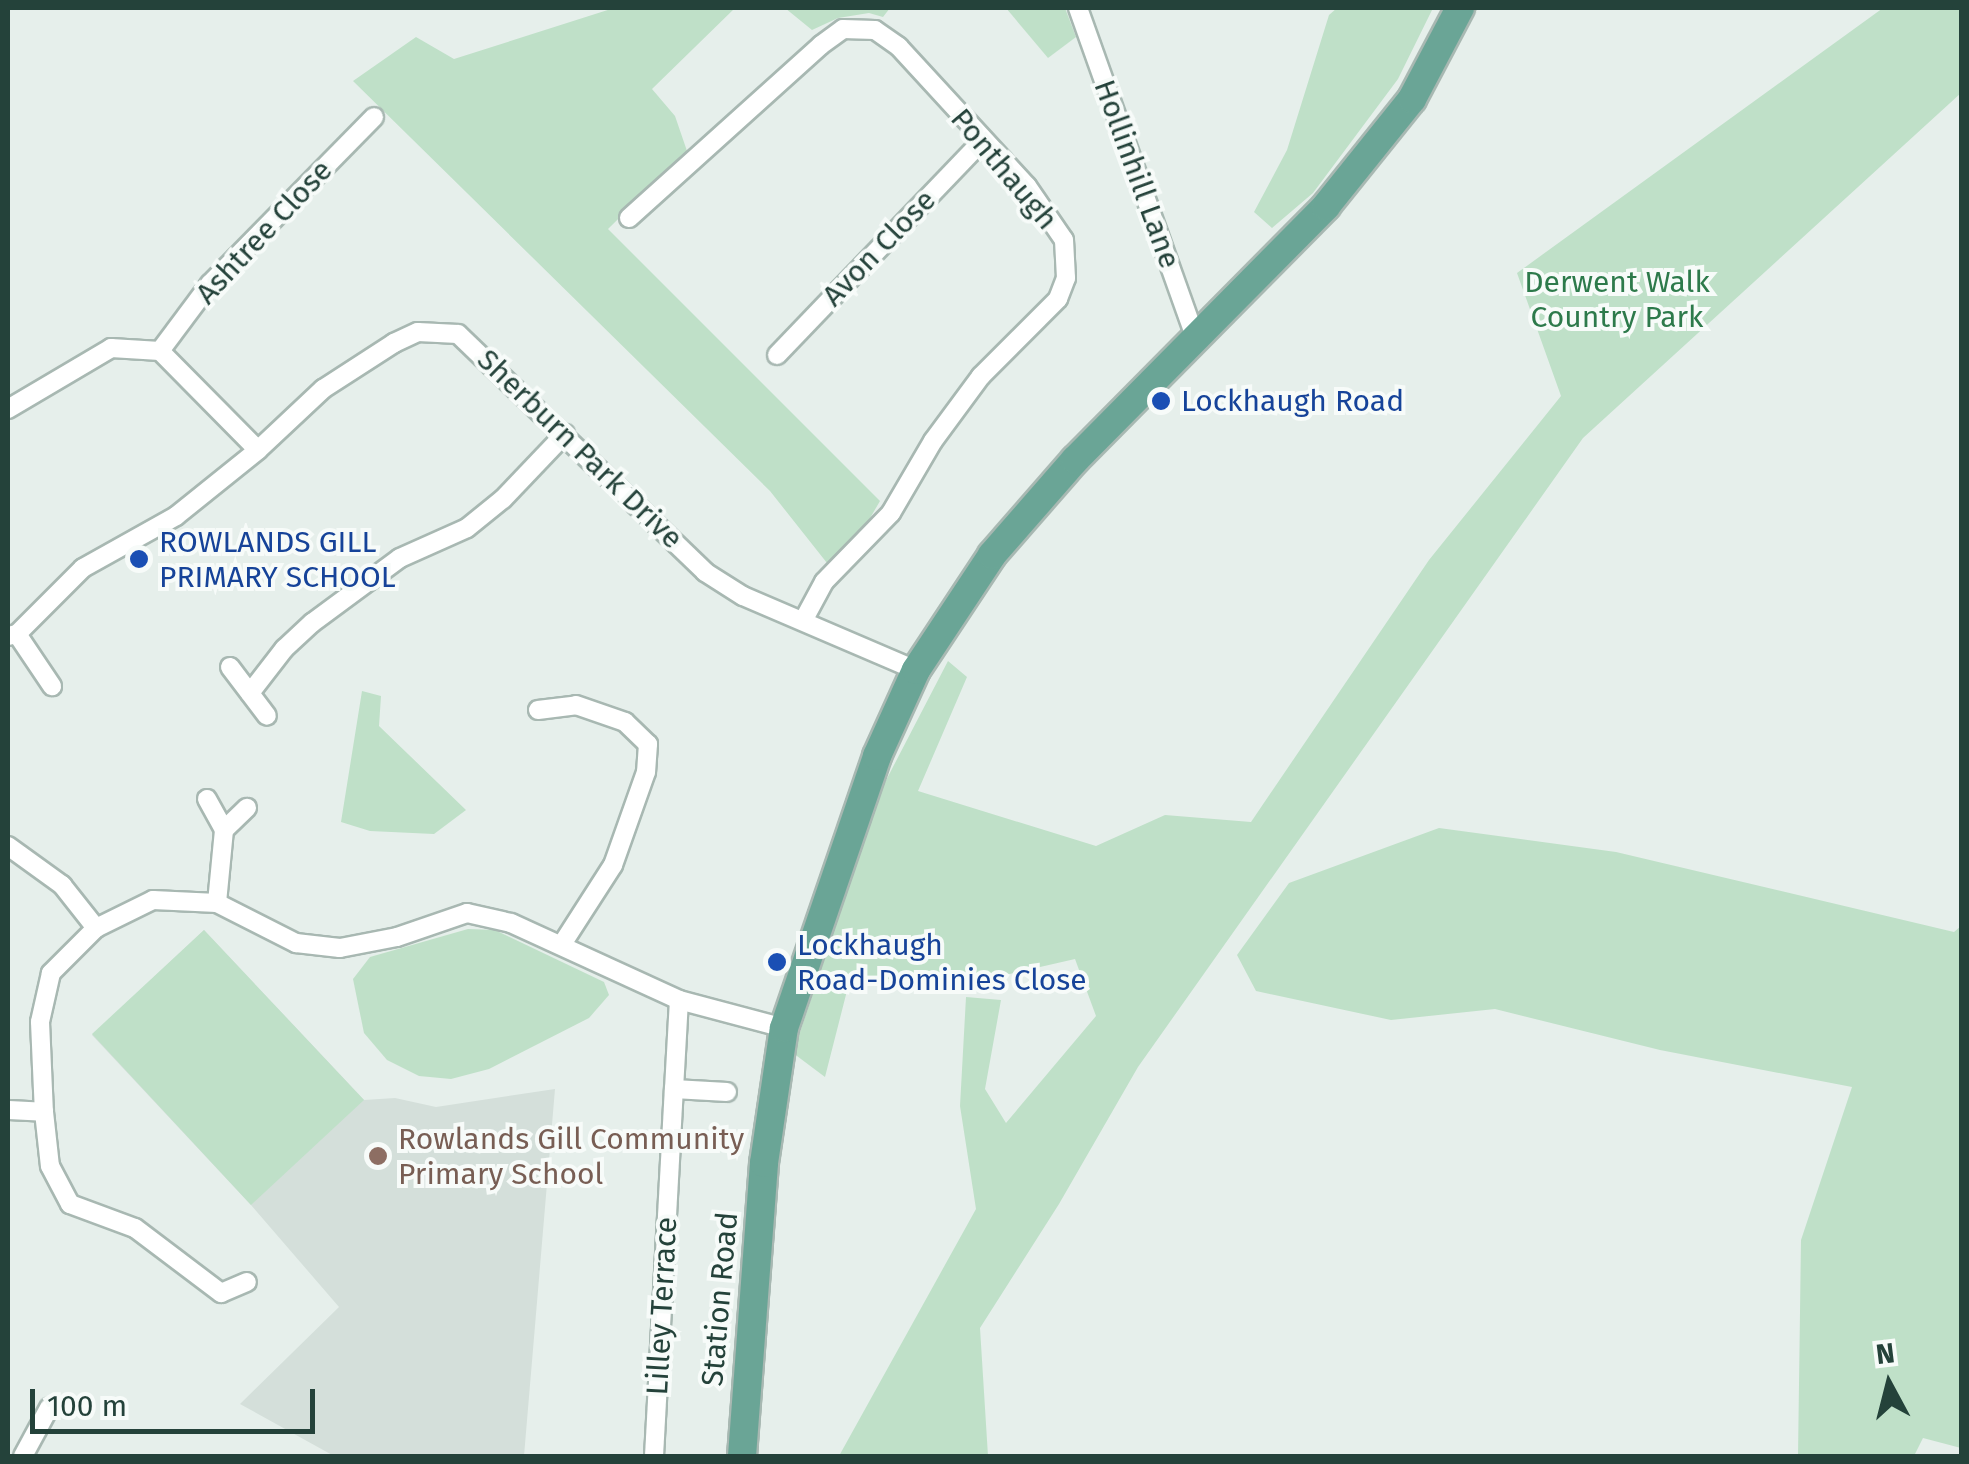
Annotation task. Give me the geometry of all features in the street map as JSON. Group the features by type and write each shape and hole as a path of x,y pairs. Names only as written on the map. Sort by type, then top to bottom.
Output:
{"main road":[{"path":"1196,340 1326,206 1412,99 1460,8"},
{"name":"Station Road","path":"742,1456 764,1163 784,1028 878,753 916,670 992,555 1074,460 1196,340"}],"street":[{"name":"Hollinhill Lane","path":"1078,8 1196,340"},
{"name":"Ponthaugh","path":"629,218 842,29 874,30 900,47 982,142 1027,186 1064,240 1066,278 1058,299 981,376 933,441 892,513 824,582 803,621"},
{"name":"Ashtree Close","path":"160,351 210,284 374,117"},
{"name":"Avon Close","path":"777,355 982,142"},
{"name":"Sherburn Park Drive","path":"52,686 12,635 83,568 176,516 258,450 324,388 418,332 458,334 472,343 704,572 743,596 916,670"},
{"path":"8,409 111,348 160,351 258,450"},
{"path":"250,693 284,648 312,624 400,558 467,528 504,498 565,434"},
{"path":"230,667 267,716"},
{"path":"538,710 576,705 625,722 648,744 646,772 613,864 562,944"},
{"path":"207,799 224,830 216,903"},
{"path":"224,830 248,808"},
{"path":"8,846 62,886 96,928"},
{"path":"246,1282 221,1293 135,1228 70,1204 50,1166 40,1022 51,973 96,928 153,900 216,903 296,942 340,948 397,937 468,914 512,923 679,1000 784,1028"},
{"name":"Lilley Terrace","path":"654,1456 679,1000"},
{"path":"674,1089 727,1092"},
{"path":"8,1110 44,1112"},
{"path":"23,1456 49,1408"}],"shaded area":[{"name":"Rowlands Gill Community Primary School","path":"204,930 364,1100 395,1098 436,1107 555,1089 524,1456 334,1456 240,1404 339,1307 251,1205 92,1035"}],"green space":[{"path":"614,8 735,8 652,89 675,116 687,151 608,229 880,501 859,537 827,563 770,491 353,81 416,37 454,59"},
{"path":"785,8 890,8 883,17 869,13 838,18 812,30"},
{"path":"1006,8 1065,8 1076,37 1048,58"},
{"path":"1337,8 1433,8 1398,79 1313,193 1272,228 1254,212 1287,150 1329,15"},
{"name":"Derwent Walk Country Park","path":"1883,8 1961,8 1961,93 1583,438 1138,1067 1059,1204 980,1328 988,1456 839,1456 976,1209 960,1106 966,997 1001,1000 985,1089 1006,1123 1096,1016 1075,959 988,979 850,979 825,1077 793,1053 881,790 948,661 967,677 918,791 1096,846 1165,815 1251,822 1429,560 1561,396 1517,273"},
{"path":"362,691 381,696 379,726 466,810 434,834 370,831 341,822"},
{"path":"1439,828 1616,852 1954,932 1961,926 1961,1448 1923,1438 1914,1456 1798,1456 1801,1240 1852,1087 1660,1050 1495,1009 1391,1020 1256,991 1237,955 1289,883"},
{"path":"468,929 495,930 604,982 609,995 589,1018 489,1069 451,1079 419,1076 387,1060 364,1033 353,979 370,957"},
{"path":"204,930 364,1100 251,1205 92,1034"}],"place":[{"name":"Lockhaugh Road","path":"1161,401"},
{"name":"ROWLANDS GILL PRIMARY SCHOOL","path":"139,559"},
{"name":"Lockhaugh Road-Dominies Close","path":"777,962"},
{"name":"Rowlands Gill Community Primary School","path":"378,1156"}]}
